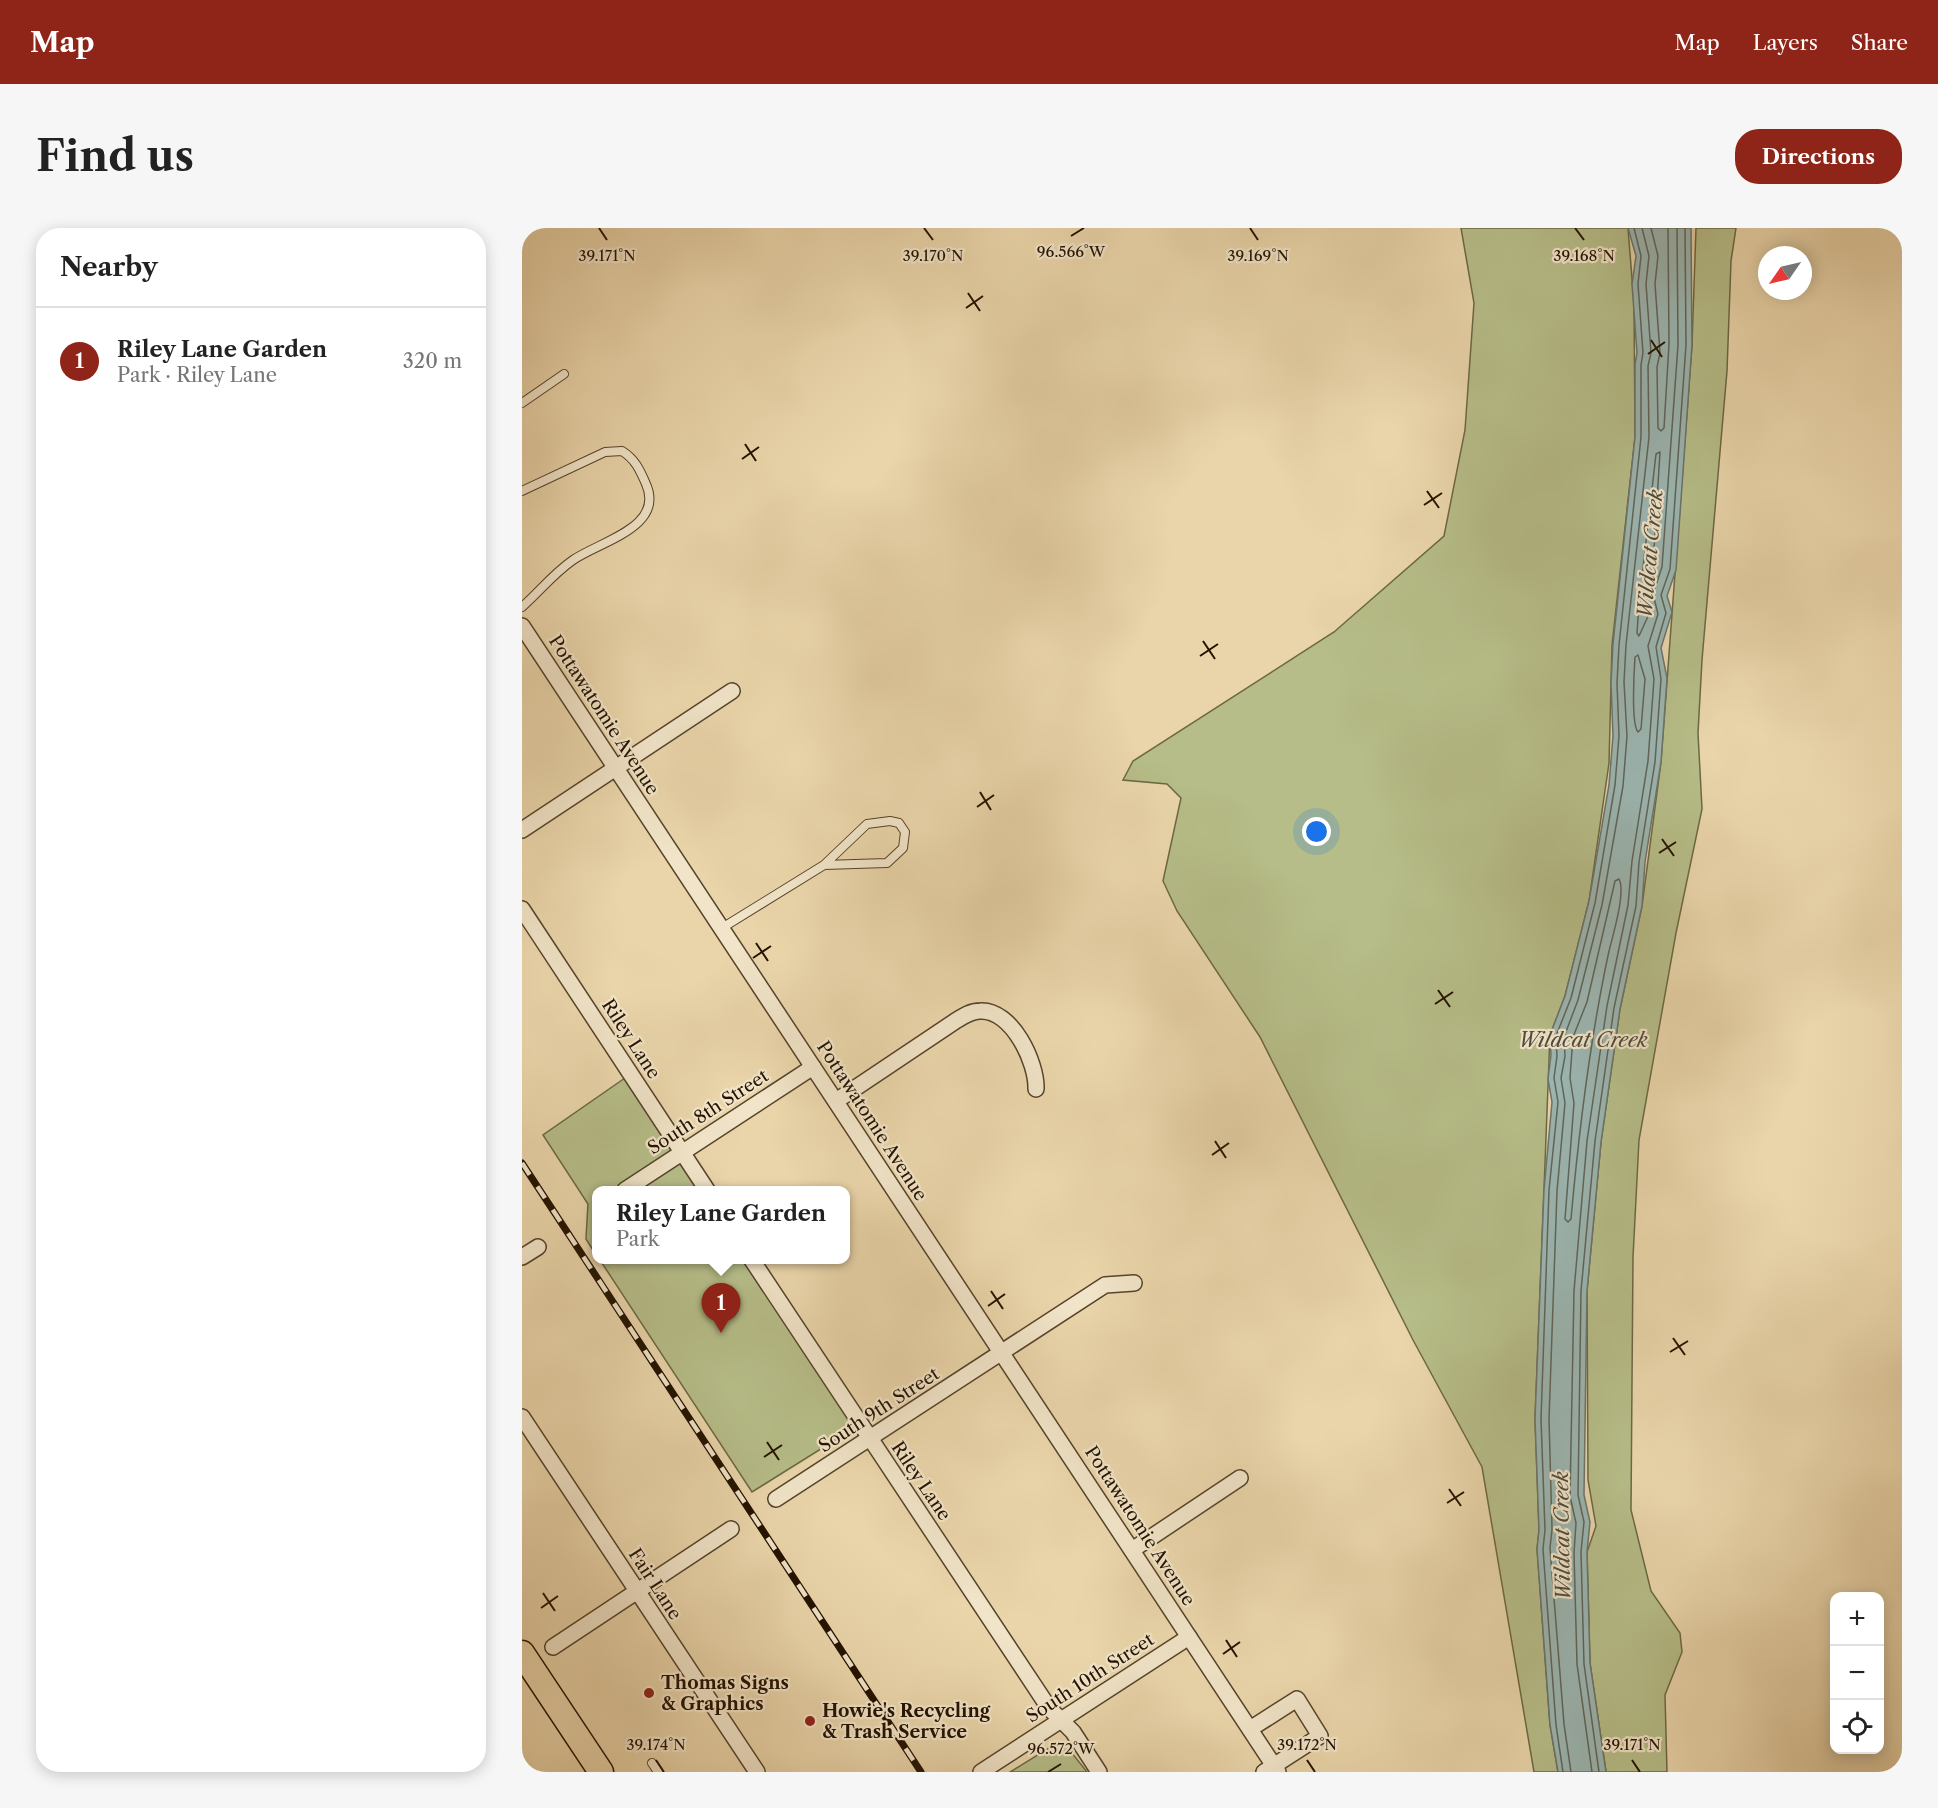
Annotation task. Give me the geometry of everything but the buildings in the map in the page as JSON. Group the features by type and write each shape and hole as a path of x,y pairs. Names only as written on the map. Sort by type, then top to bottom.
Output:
{"highway":[{"path":"522,1653 601,1772"}],"street":[{"name":"Pottawatomie Avenue","path":"522,626 1250,1729 1272,1770"},
{"path":"522,830 732,691"},
{"name":"Riley Lane","path":"522,909 704,1186"},
{"path":"836,1101 970,1012 982,1010 1006,1022 1019,1037 1037,1074 1036,1089"},
{"name":"South 8th Street","path":"632,1186 813,1067"},
{"path":"522,1257 538,1247"},
{"name":"Riley Lane","path":"755,1264 1048,1708 1061,1721"},
{"name":"South 9th Street","path":"776,1499 1105,1285 1134,1283"},
{"name":"Fair Lane","path":"522,1417 757,1772"},
{"path":"1132,1550 1240,1478"},
{"path":"553,1647 731,1529"},
{"name":"South 10th Street","path":"981,1772 1189,1637"},
{"path":"1250,1729 1297,1699 1320,1736 1272,1770"},
{"path":"1061,1721 1073,1732 1099,1772"}],"lane":[{"path":"522,403 564,374"},
{"path":"522,491 605,452 622,451 639,467 651,495 650,507 638,525 576,558 552,574 522,607"},
{"path":"722,928 824,865 867,824 890,820 899,824 905,832 903,848 887,863 824,865"},
{"path":"652,1763 658,1772"}],"green space":[{"path":"1461,228 1628,228 1634,304 1635,437 1612,645 1609,763 1589,901 1565,996 1550,1035 1535,1419 1539,1530 1537,1549 1550,1725 1558,1772 1534,1772 1482,1467 1413,1340 1260,1037 1177,911 1163,881 1181,798 1167,784 1123,780 1133,761 1334,632 1444,536 1465,430 1474,303"},
{"path":"1696,228 1736,228 1731,261 1727,371 1702,660 1698,733 1702,809 1676,933 1639,1140 1633,1257 1631,1510 1651,1591 1680,1633 1682,1652 1665,1695 1667,1772 1606,1772 1590,1663 1587,1552 1596,1526 1588,1480 1587,1291 1601,1142 1620,1009 1642,906 1661,762 1692,345"},
{"path":"625,1078 696,1186 592,1186 592,1249 586,1239 588,1204 543,1135"},
{"path":"603,1264 748,1264 856,1427 752,1492"},
{"path":"1057,1743 1068,1748 1087,1772 1010,1772"}],"water":[{"name":"Wildcat Creek","path":"1628,228 1691,228 1692,345 1676,570 1667,596 1672,612 1661,648 1667,678 1661,762 1645,862 1642,906 1620,1009 1601,1142 1587,1291 1584,1495 1590,1522 1587,1552 1590,1663 1606,1772 1558,1772 1550,1725 1537,1549 1539,1530 1535,1419 1544,1190 1552,1102 1548,1079 1551,1055 1550,1035 1565,996 1589,901 1609,785 1613,736 1611,683 1613,644 1635,437 1637,353 1632,284 1636,256"}],"railway":[{"path":"522,1163 921,1772"}],"place":[{"name":"Riley Lane Garden","path":"721,1333"},
{"name":"Thomas Signs & Graphics","path":"649,1693"},
{"name":"Howie's Recycling & Trash Service","path":"810,1721"}]}
